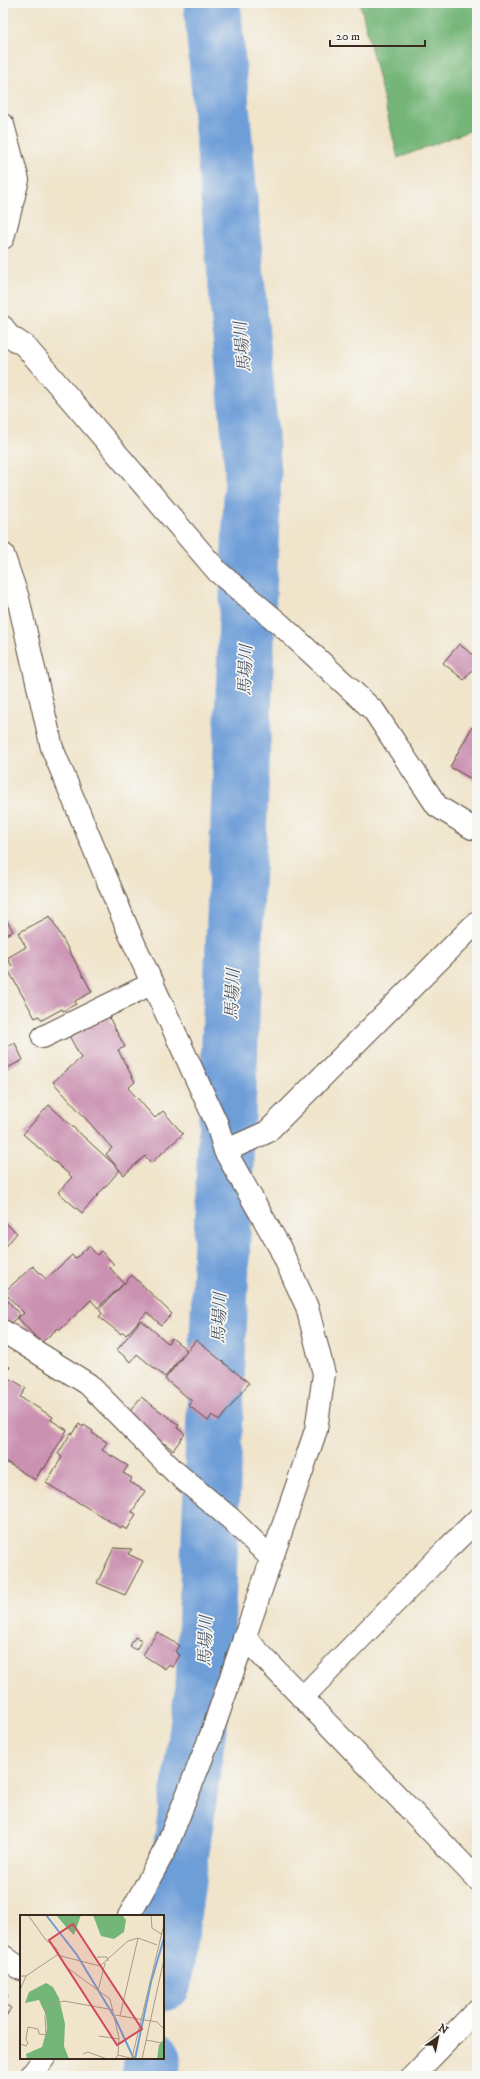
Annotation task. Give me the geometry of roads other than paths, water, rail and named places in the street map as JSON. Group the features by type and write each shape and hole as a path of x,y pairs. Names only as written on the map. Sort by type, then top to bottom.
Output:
{"street":[{"path":"3,125 18,180 3,238"},
{"path":"3,327 8,335 26,346 218,572 281,625 374,712 438,806 472,828 477,828"},
{"path":"3,554 18,598 52,748 131,937 216,1124 225,1151 279,1246 307,1307 324,1374 316,1430 210,1735 166,1848 130,1915"},
{"path":"225,1151 267,1132 477,922"},
{"path":"42,1037 153,983"},
{"path":"3,1331 88,1384 175,1472 231,1519 271,1558"},
{"path":"302,1698 477,1520"},
{"path":"244,1636 477,1879"},
{"path":"3,1956 20,1969"},
{"path":"413,2076 477,2010"},
{"path":"31,2076 43,2059"}],"waterway":[{"name":"馬場川","path":"164,1976 204,1684 253,471 212,3"},
{"name":"馬場川","path":"150,2076 153,2059"}]}
